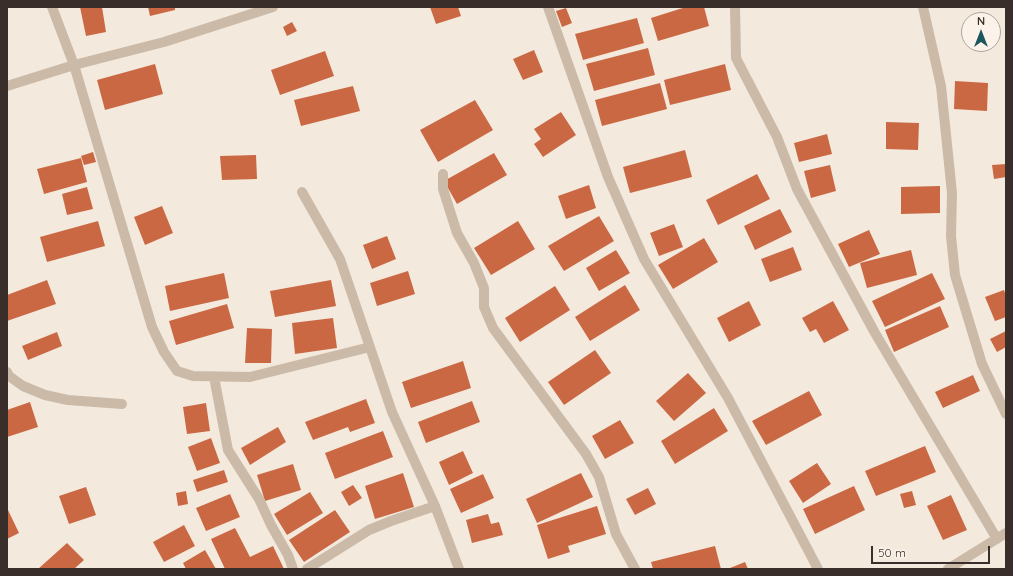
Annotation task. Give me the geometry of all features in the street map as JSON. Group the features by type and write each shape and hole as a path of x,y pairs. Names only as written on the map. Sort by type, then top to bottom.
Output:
{"street":[{"path":"52,7 74,65 152,328 164,352 176,371 193,376 250,377 370,347"},
{"path":"7,86 74,65 164,42 274,7"},
{"path":"548,7 608,177 644,259 728,398 818,569"},
{"path":"735,7 736,58 777,137 798,189 875,333 1002,536 948,569"},
{"path":"923,7 941,86 952,193 951,236 955,275 982,364 1006,414"},
{"path":"442,174 443,189 457,233 484,288 484,308 493,328 586,454 599,477 616,534 635,569"},
{"path":"302,192 340,259 392,412 435,506 459,569"},
{"path":"7,372 23,386 45,395 68,400 122,404"},
{"path":"214,377 228,450 259,499 271,526 288,555 293,569"},
{"path":"307,569 369,530 435,506"}],"building":[{"path":"80,7 102,7 106,32 86,36"},
{"path":"148,7 175,7 175,10 150,16"},
{"path":"430,7 458,7 461,16 436,24"},
{"path":"686,7 704,7 709,26 658,41 651,18"},
{"path":"566,8 572,23 562,27 556,11"},
{"path":"637,18 644,43 583,60 575,34"},
{"path":"292,22 297,31 287,36 283,27"},
{"path":"648,48 655,75 594,91 586,64"},
{"path":"534,50 543,72 523,80 513,59"},
{"path":"325,51 334,76 280,95 271,70"},
{"path":"155,64 163,94 105,110 97,80"},
{"path":"725,64 731,90 670,105 664,80"},
{"path":"955,81 988,83 987,111 954,109"},
{"path":"660,83 667,109 602,126 595,100"},
{"path":"353,86 360,111 301,126 294,100"},
{"path":"475,100 493,130 438,162 420,130"},
{"path":"561,112 576,135 543,157 534,144 541,139 534,129"},
{"path":"886,122 919,123 918,150 886,149"},
{"path":"827,134 832,154 799,162 794,143"},
{"path":"685,150 692,177 630,193 623,167"},
{"path":"93,152 96,162 84,165 81,156"},
{"path":"494,153 507,175 457,204 444,181"},
{"path":"256,155 257,179 222,180 220,156"},
{"path":"81,158 87,182 44,194 37,169"},
{"path":"1006,164 1006,177 994,179 992,165"},
{"path":"830,165 836,191 811,198 804,171"},
{"path":"757,174 770,199 718,225 706,200"},
{"path":"589,185 596,208 566,219 558,196"},
{"path":"940,186 940,213 901,214 901,187"},
{"path":"87,187 93,209 67,215 62,194"},
{"path":"162,206 173,233 145,245 134,217"},
{"path":"780,209 792,232 755,250 744,226"},
{"path":"599,216 614,241 564,271 548,246"},
{"path":"98,221 105,246 47,262 40,237"},
{"path":"518,221 535,249 491,275 474,248"},
{"path":"674,224 683,247 659,256 650,233"},
{"path":"869,230 880,254 849,267 838,244"},
{"path":"387,236 396,259 372,269 363,245"},
{"path":"704,238 718,262 673,289 658,265"},
{"path":"793,247 802,270 770,282 761,259"},
{"path":"616,250 630,273 599,291 586,268"},
{"path":"911,250 917,275 867,288 860,263"},
{"path":"408,271 415,294 377,306 370,283"},
{"path":"224,273 229,298 170,311 165,286"},
{"path":"932,273 945,299 885,327 872,301"},
{"path":"47,280 56,304 7,321 7,295"},
{"path":"331,280 336,306 275,317 270,291"},
{"path":"625,285 640,310 590,341 575,317"},
{"path":"555,286 570,310 520,342 505,318"},
{"path":"1004,290 1006,296 1006,317 995,321 985,297"},
{"path":"749,301 761,325 729,342 717,318"},
{"path":"833,301 849,330 824,343 816,329 810,332 802,318"},
{"path":"227,304 234,328 176,345 169,321"},
{"path":"940,306 949,327 894,352 885,330"},
{"path":"333,318 337,348 295,354 292,323"},
{"path":"247,328 272,329 271,363 245,363"},
{"path":"1006,331 1006,347 997,352 990,339"},
{"path":"57,332 62,346 28,360 22,346"},
{"path":"595,350 611,373 564,405 548,382"},
{"path":"463,361 471,388 411,408 402,382"},
{"path":"688,373 706,393 674,421 656,401"},
{"path":"973,375 980,391 943,408 935,392"},
{"path":"809,391 822,415 766,445 752,421"},
{"path":"366,399 375,423 350,432 348,427 313,440 305,422"},
{"path":"472,401 480,422 426,443 418,422"},
{"path":"30,402 38,427 7,437 7,410"},
{"path":"206,403 210,431 187,434 183,407"},
{"path":"714,408 728,431 675,464 661,441"},
{"path":"620,420 634,443 605,459 592,436"},
{"path":"278,427 286,442 250,465 241,448"},
{"path":"383,431 393,457 335,479 325,453"},
{"path":"211,438 220,463 197,471 188,447"},
{"path":"925,446 936,472 876,496 865,471"},
{"path":"463,451 473,473 449,485 439,462"},
{"path":"817,463 831,484 803,503 789,481"},
{"path":"293,464 301,490 265,501 257,475"},
{"path":"224,470 228,482 197,492 193,480"},
{"path":"403,473 414,507 375,519 365,486"},
{"path":"581,473 593,497 537,523 526,499"},
{"path":"483,474 494,498 461,513 450,489"},
{"path":"353,485 362,498 349,506 341,492"},
{"path":"854,486 865,510 815,534 803,509"},
{"path":"86,487 96,515 69,524 59,496"},
{"path":"648,488 656,504 635,515 626,499"},
{"path":"186,491 188,504 178,506 176,493"},
{"path":"912,491 916,505 904,508 900,494"},
{"path":"310,492 323,513 287,535 274,514"},
{"path":"230,494 240,517 206,531 196,508"},
{"path":"951,495 967,530 943,540 927,506"},
{"path":"597,506 606,534 568,546 570,552 548,559 537,525"},
{"path":"8,510 19,533 7,539 7,511"},
{"path":"335,510 350,532 304,562 289,540"},
{"path":"488,514 491,524 499,522 503,535 472,543 466,520"},
{"path":"184,525 195,546 164,562 153,542"},
{"path":"235,528 250,557 273,546 284,569 225,569 211,539"},
{"path":"67,543 84,560 74,569 38,569"},
{"path":"715,546 721,569 653,569 651,562"},
{"path":"205,550 216,569 186,569 183,563"},
{"path":"745,562 748,569 730,568"}]}
